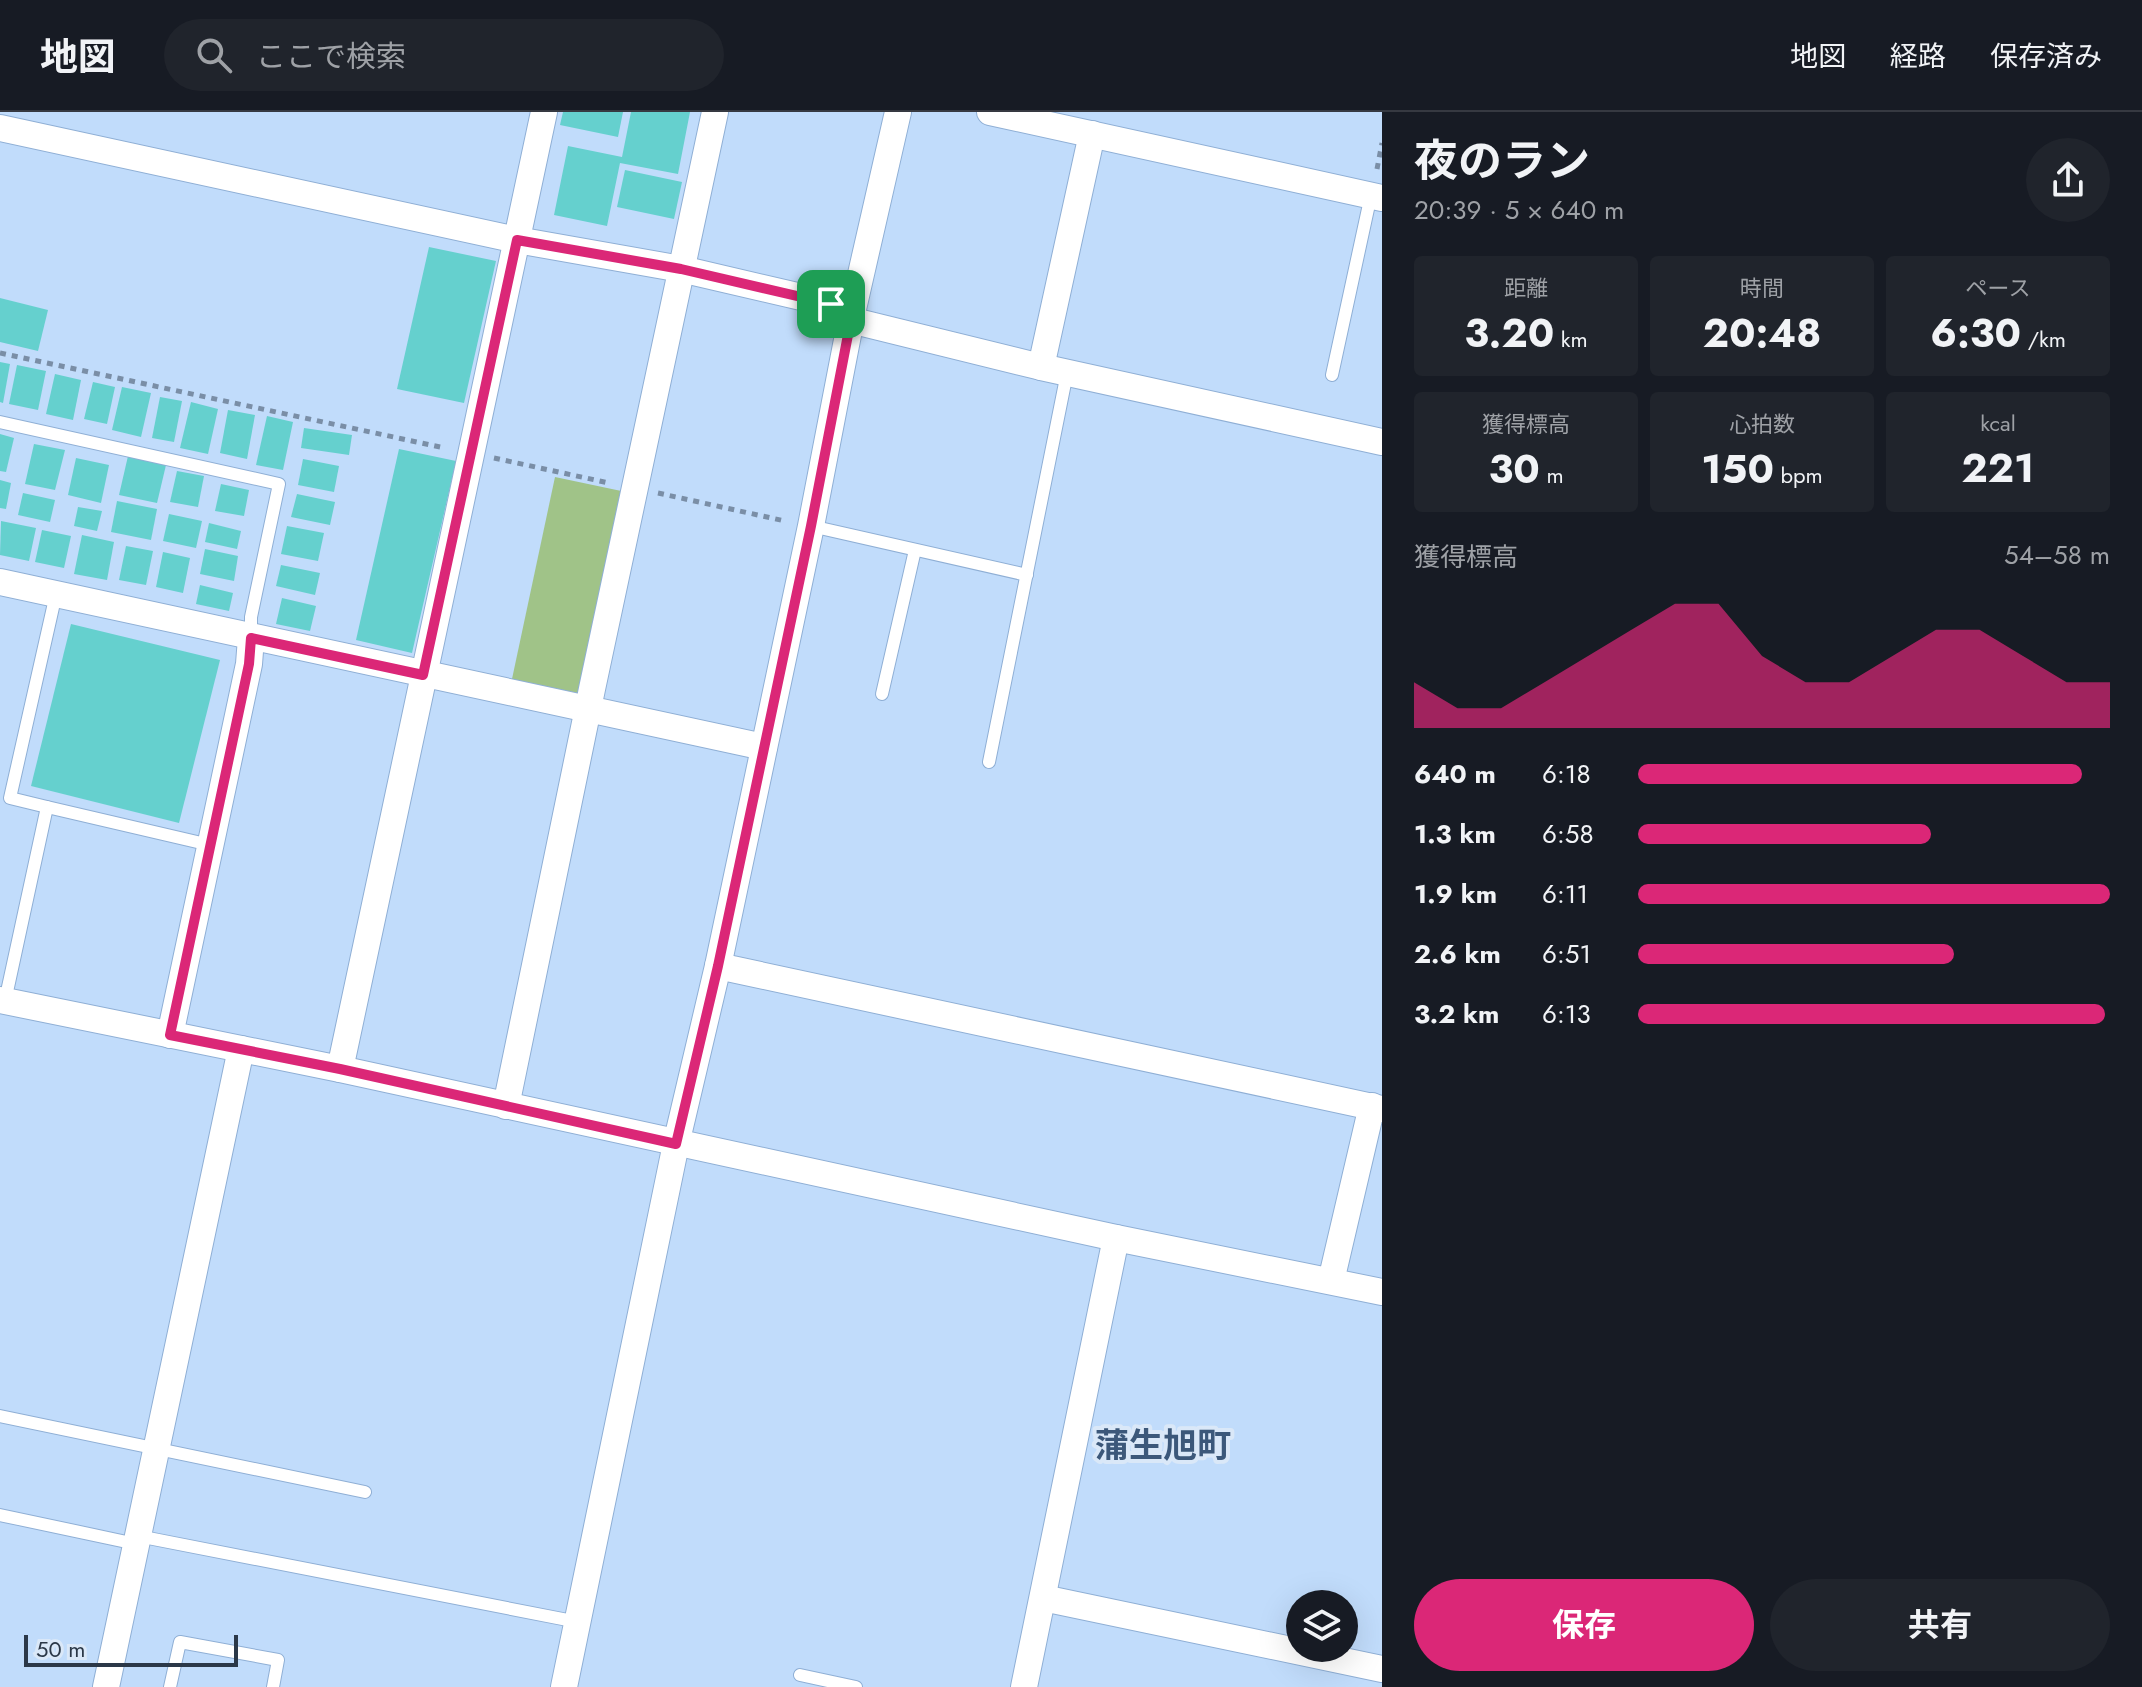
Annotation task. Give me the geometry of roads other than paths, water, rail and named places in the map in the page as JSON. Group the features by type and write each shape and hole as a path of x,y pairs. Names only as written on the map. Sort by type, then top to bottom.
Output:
{"street":[{"path":"340,1069 544,112"},
{"path":"506,1106 715,112"},
{"path":"564,1687 676,1144 718,966 811,526 851,314 898,112"},
{"path":"990,112 1377,197"},
{"path":"0,128 517,240 681,269 1041,367 1382,442"},
{"path":"1041,367 1092,134"},
{"path":"0,582 764,747"},
{"path":"170,1035 249,664 251,638"},
{"path":"718,966 1377,1108 1331,1281"},
{"path":"2,1001 340,1069 676,1144 1382,1292"},
{"path":"106,1687 241,1049"},
{"path":"1024,1687 1116,1238"},
{"path":"1043,1598 1382,1669"}],"lane":[{"path":"1332,375 1377,197"},
{"path":"989,762 1067,373"},
{"path":"0,422 279,484 251,617 251,638"},
{"path":"811,526 1027,575"},
{"path":"882,694 915,550"},
{"path":"56,594 10,798 210,845"},
{"path":"2,1001 47,807"},
{"path":"0,1416 365,1492"},
{"path":"0,1515 578,1622"},
{"path":"170,1687 180,1642 278,1660 273,1687"},
{"path":"800,1675 856,1687"}],"district":[{"name":"蒲生旭町","path":"1163,1445"}]}
